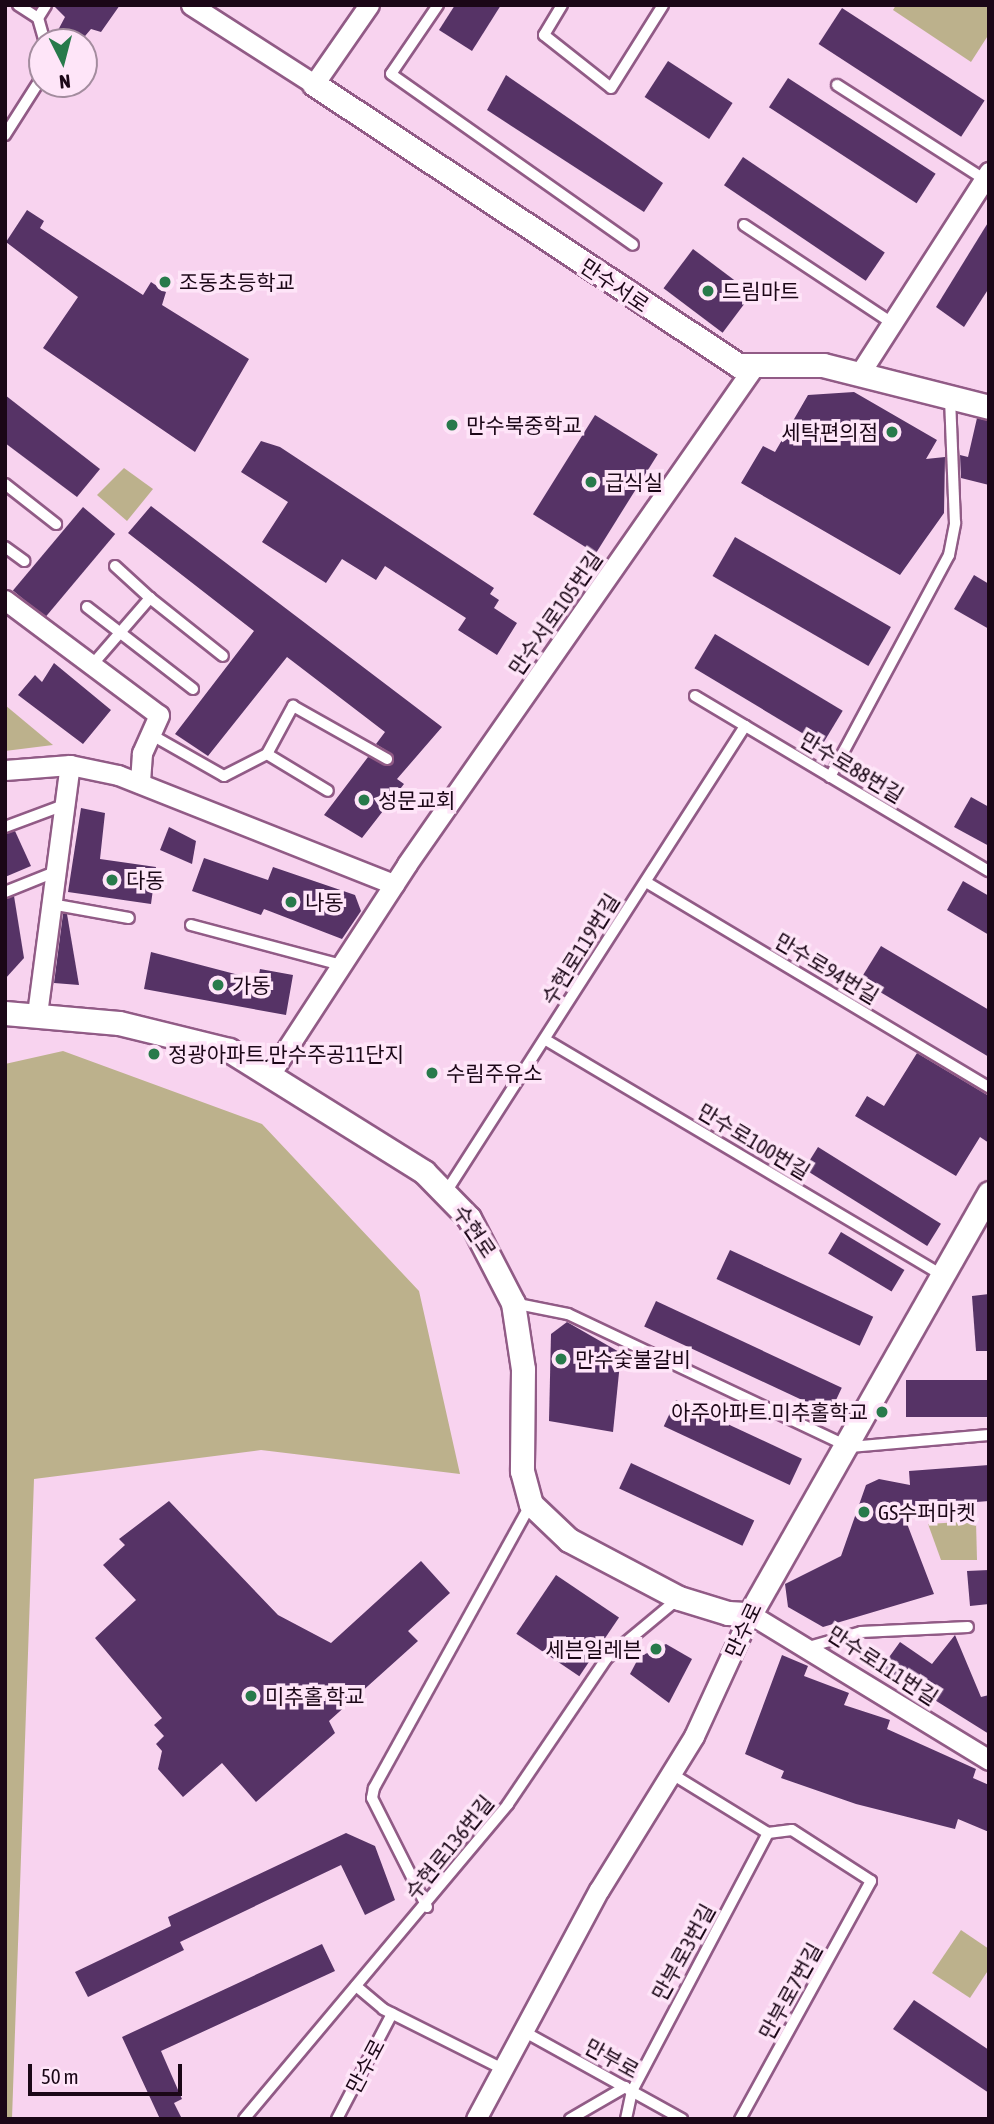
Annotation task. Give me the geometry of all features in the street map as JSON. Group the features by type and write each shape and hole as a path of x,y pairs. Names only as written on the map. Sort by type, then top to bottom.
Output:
{"street":[{"path":"191,5 314,84 369,5"},
{"name":"만수서로","path":"314,84 723,357 753,368 802,364 860,373 989,407"},
{"path":"860,373 986,176"},
{"name":"만수서로105번길","path":"271,1073 394,884 753,368"},
{"path":"5,600 159,715 150,734 140,783"},
{"path":"5,770 70,765 140,783 394,884"},
{"path":"37,1014 70,765"},
{"name":"수현로","path":"5,1013 37,1014 176,1035 229,1050 271,1073 397,1152 446,1192 483,1239 513,1303 523,1369 522,1471 531,1504"},
{"name":"만수로","path":"476,2119 599,1890 671,1774 750,1614 849,1447 989,1193"},
{"path":"531,1504 569,1540 679,1598 750,1614"},
{"name":"만수로111번길","path":"750,1614 812,1646 989,1760"}],"lane":[{"path":"18,5 38,18 41,28"},
{"path":"38,18 46,5"},
{"path":"438,5 391,75 633,245"},
{"path":"562,5 544,35 611,88 663,5"},
{"path":"837,85 986,176"},
{"path":"5,135 29,98"},
{"path":"744,225 892,323"},
{"path":"830,777 949,555 956,523 950,397"},
{"path":"5,484 56,524"},
{"path":"5,547 24,561"},
{"path":"115,566 150,598 223,656"},
{"path":"92,665 150,598"},
{"path":"87,607 193,689"},
{"name":"만수로88번길","path":"695,696 989,871"},
{"path":"150,734 224,776 267,754 293,706 387,759"},
{"name":"수현로119번길","path":"446,1192 745,726"},
{"path":"267,754 328,791"},
{"path":"5,827 64,805"},
{"path":"5,892 55,872"},
{"name":"만수로94번길","path":"646,882 989,1087"},
{"path":"51,904 129,918"},
{"path":"191,925 341,965"},
{"name":"만수로100번길","path":"546,1040 943,1276"},
{"path":"513,1303 568,1314 849,1447 989,1436"},
{"path":"427,1907 372,1798 531,1504"},
{"name":"수현로136번길","path":"244,2119 356,1986 427,1907 508,1804 607,1658 679,1598"},
{"path":"812,1646 861,1632 968,1627"},
{"path":"671,1774 768,1833"},
{"name":"만부로7번길","path":"740,2119 871,1881 792,1830 768,1833"},
{"name":"만부로3번길","path":"626,2119 628,2089 768,1833"},
{"name":"만수로","path":"356,1986 392,2014 503,2069"},
{"name":"만수로","path":"337,2119 392,2014"},
{"name":"만부로","path":"523,2031 682,2119"},
{"path":"570,2119 628,2089"}],"shaded area":[{"path":"896,5 989,5 989,34 971,62 893,10"},
{"path":"124,468 153,489 127,521 97,495"},
{"path":"5,705 53,745 5,751"},
{"path":"63,1051 262,1124 419,1291 460,1474 261,1450 34,1479 12,2119 5,2119 5,1064"},
{"path":"976,1521 977,1560 941,1560 928,1524"},
{"path":"961,1930 989,1949 989,1969 970,1998 932,1973"}],"building":[{"path":"53,5 120,5 101,32 98,28 59,28 65,17"},
{"path":"455,5 501,5 472,51 439,30"},
{"path":"842,8 985,101 961,137 819,44"},
{"path":"668,61 733,103 709,139 645,97"},
{"path":"506,75 663,183 644,212 487,110"},
{"path":"788,78 936,174 917,203 769,107"},
{"path":"743,157 885,253 866,281 724,185"},
{"path":"27,210 44,221 40,228 143,295 151,282 166,292 162,305 249,359 195,452 43,348 78,297 6,242"},
{"path":"989,221 989,288 964,327 936,307"},
{"path":"693,249 752,294 723,333 664,288"},
{"path":"854,392 937,440 926,459 945,457 944,513 900,575 741,483 763,446 775,452 808,395"},
{"path":"5,395 100,469 77,497 5,443"},
{"name":"급식실","path":"595,415 658,454 596,553 533,514"},
{"path":"977,418 989,421 989,485 961,478 960,455 968,457"},
{"path":"261,441 280,447 494,588 490,594 499,600 494,608 517,623 497,655 458,630 466,618 385,566 376,580 342,559 326,583 262,542 288,502 241,472"},
{"path":"151,506 442,727 397,779 404,784 362,838 324,815 368,757 393,763 393,755 376,744 385,732 287,657 208,756 175,734 254,631 128,533"},
{"path":"83,507 115,534 45,617 13,590"},
{"path":"735,537 891,627 868,666 712,576"},
{"path":"974,575 989,584 989,629 954,609"},
{"path":"715,634 843,711 822,745 694,668"},
{"path":"54,663 111,710 83,744 18,695 35,675 42,682"},
{"path":"971,797 989,807 989,846 954,827"},
{"name":"다동","path":"81,808 105,813 100,859 156,867 151,904 68,892"},
{"path":"169,827 196,841 192,864 160,850"},
{"path":"15,831 31,866 5,877 5,834"},
{"name":"나동","path":"204,858 268,880 273,867 355,895 361,911 342,939 264,909 261,915 192,891"},
{"path":"963,881 989,896 989,935 947,910"},
{"path":"14,896 24,958 5,979 5,899"},
{"path":"63,914 67,914 79,985 54,983"},
{"path":"881,946 989,1010 989,1057 860,980"},
{"name":"가동","path":"151,952 258,980 260,969 293,975 286,1015 144,989"},
{"path":"917,1053 989,1096 989,1143 980,1137 956,1176 855,1116 867,1096 884,1106"},
{"path":"818,1147 941,1224 927,1246 804,1169"},
{"path":"841,1232 904,1270 892,1292 828,1253"},
{"path":"730,1250 873,1317 860,1346 716,1279"},
{"path":"989,1294 989,1351 976,1351 972,1296"},
{"path":"656,1301 842,1388 830,1413 644,1326"},
{"path":"567,1322 621,1353 613,1432 549,1421 551,1334"},
{"path":"906,1380 989,1380 989,1417 906,1417"},
{"path":"676,1400 802,1459 790,1485 664,1426"},
{"path":"631,1463 754,1520 742,1546 619,1488"},
{"path":"989,1465 989,1501 901,1508 934,1594 823,1627 788,1607 785,1584 841,1556 866,1485 879,1479 910,1485 909,1471"},
{"name":"미추홀 학교","path":"169,1501 278,1615 331,1643 421,1561 450,1593 408,1631 418,1641 329,1721 335,1733 256,1802 222,1763 183,1797 158,1769 162,1751 156,1744 164,1736 154,1725 162,1718 95,1638 136,1600 103,1565 125,1545 119,1539"},
{"path":"989,1570 989,1604 970,1606 967,1571"},
{"path":"556,1575 619,1617 579,1676 516,1634"},
{"path":"955,1635 981,1697 989,1695 989,1734 882,1667 900,1642 932,1664"},
{"path":"666,1644 692,1659 669,1703 630,1674 639,1657"},
{"path":"782,1655 808,1666 804,1676 849,1693 844,1705 890,1720 887,1729 976,1769 973,1778 989,1785 989,1832 958,1819 955,1829 856,1804 781,1778 784,1771 745,1754"},
{"path":"346,1833 375,1846 395,1900 365,1915 341,1865 180,1942 184,1950 88,1997 75,1972 171,1926 168,1917"},
{"path":"322,1944 335,1971 161,2051 182,2099 174,2103 182,2119 160,2119 122,2037"},
{"path":"914,2000 989,2050 989,2093 893,2029"}],"place":[{"name":"조동초등학교","path":"165,282"},
{"name":"드림마트","path":"708,291"},
{"name":"만수북중학교","path":"452,425"},
{"name":"세탁편의점","path":"892,432"},
{"name":"급식실","path":"591,482"},
{"name":"성문교회","path":"364,800"},
{"name":"다동","path":"112,880"},
{"name":"나동","path":"291,902"},
{"name":"가동","path":"218,985"},
{"name":"정광아파트.만수주공11단지","path":"154,1054"},
{"name":"수림주유소","path":"432,1073"},
{"name":"만수숯불갈비","path":"561,1359"},
{"name":"아주아파트.미추홀학교","path":"882,1412"},
{"name":"GS수퍼마켓","path":"864,1512"},
{"name":"세븐일레븐","path":"656,1649"},
{"name":"미추홀 학교","path":"251,1696"}]}
